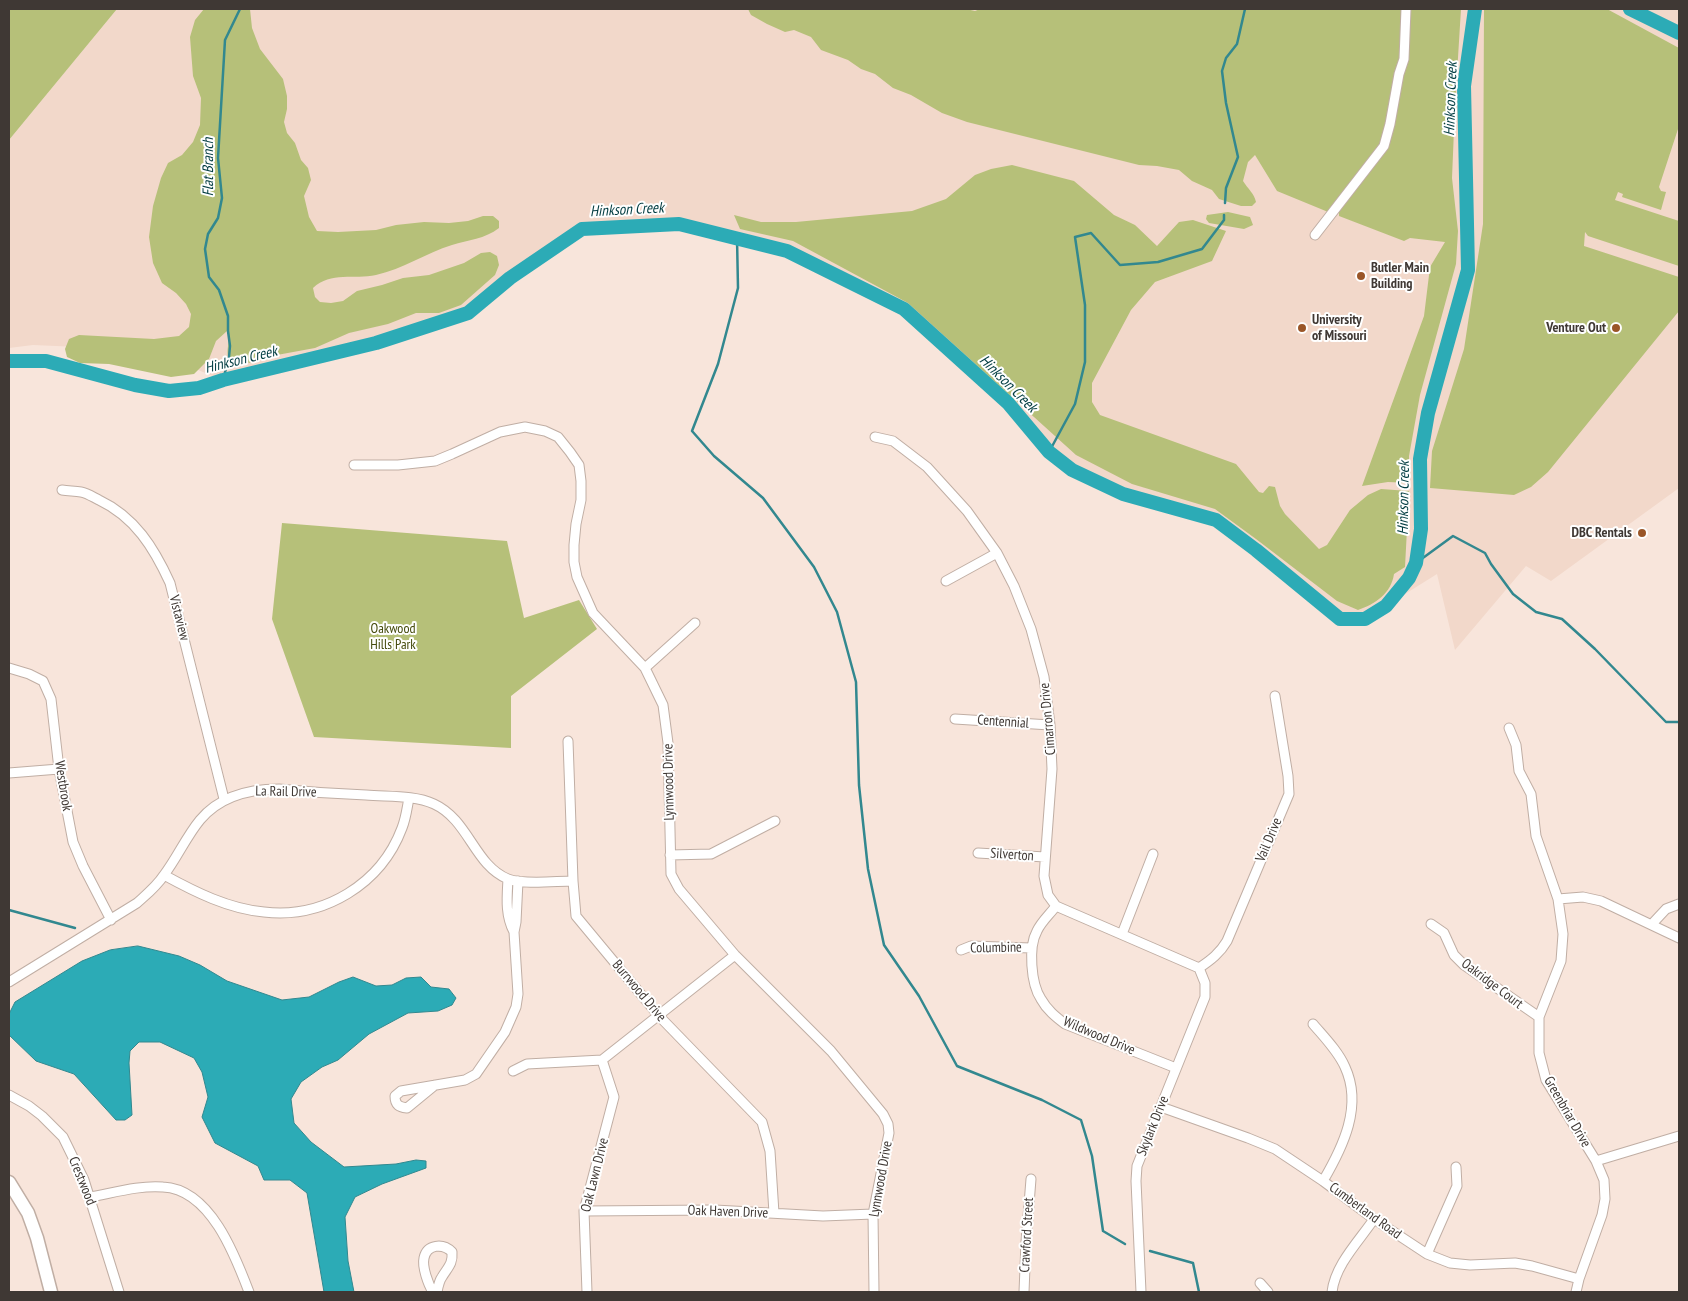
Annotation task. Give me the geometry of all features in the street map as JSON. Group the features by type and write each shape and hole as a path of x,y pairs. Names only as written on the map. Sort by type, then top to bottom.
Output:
{"street":[{"path":"1315,235 1384,146 1404,59 1406,9"},
{"name":"Lynnwood Drive","path":"354,465 398,465 435,461 500,432 525,427 545,431 558,437 579,465 580,500 574,545 574,562 577,577 593,614 645,668 663,705 668,742 671,874 679,889 736,955 831,1051 883,1114 888,1124 889,1133 873,1214 874,1292"},
{"name":"Cimarron Drive","path":"875,437 893,441 927,467 967,511 997,553 1014,586 1031,629 1044,676 1050,725 1052,769 1044,876 1048,895 1056,906"},
{"name":"Vistaview","path":"62,490 83,492 109,505 127,518 144,535 159,559 170,583 224,799"},
{"path":"946,581 997,553"},
{"path":"645,668 695,623"},
{"name":"Westbrook","path":"9,668 29,674 43,681 51,699 59,769 73,842 83,866 111,920"},
{"name":"Vail Drive","path":"1199,968 1221,952 1228,941 1289,794 1288,776 1275,696"},
{"name":"Centennial","path":"956,719 1050,725"},
{"name":"Greenbriar Drive","path":"1509,728 1516,745 1520,771 1531,794 1536,836 1558,899 1563,934 1561,961 1539,1017 1539,1053 1546,1080 1596,1161 1604,1180 1605,1199 1602,1215 1579,1278 1576,1292"},
{"name":"Burrwood Drive","path":"568,741 576,916 659,1016 762,1122 770,1151 774,1214"},
{"path":"9,773 59,769"},
{"name":"La Rail Drive","path":"9,982 137,902 155,887 200,820 224,799 243,793 270,789 409,798 433,804 451,814 488,865 508,879 518,881 573,881"},
{"path":"164,875 201,895 262,912 300,912 320,907 350,893 366,881 380,866 391,850 403,826 409,798"},
{"path":"670,854 711,854 775,821"},
{"name":"Silverton","path":"978,853 1045,857"},
{"path":"1122,934 1153,854"},
{"path":"508,879 507,909 514,932"},
{"path":"436,1085 465,1080 476,1074 505,1032 516,1007 518,994 514,932 518,881"},
{"path":"1558,899 1583,897 1601,901 1679,938"},
{"path":"1652,924 1666,909 1679,904"},
{"path":"1056,906 1199,968"},
{"name":"Wildwood Drive","path":"1056,906 1037,930 1031,948 1033,975 1040,998 1051,1013 1065,1024 1176,1068"},
{"name":"Oakridge Court","path":"1431,924 1444,933 1454,955 1464,965 1539,1017"},
{"name":"Columbine","path":"962,950 971,946 1031,948"},
{"path":"513,1070 527,1064 602,1060 736,955"},
{"name":"Skylark Drive","path":"1141,1292 1137,1166 1205,997 1205,983 1199,968"},
{"path":"1313,1024 1334,1048 1346,1068 1352,1092 1351,1114 1347,1135 1323,1181"},
{"name":"Oak Lawn Drive","path":"587,1292 584,1211 614,1097 602,1060"},
{"name":"Crestwood","path":"9,1095 42,1116 63,1137 77,1163 90,1197 119,1292"},
{"name":"Cumberland Road","path":"1161,1107 1275,1149 1323,1181 1374,1220 1427,1254 1450,1263 1470,1265 1515,1263 1579,1278"},
{"path":"1596,1161 1679,1136"},
{"path":"1427,1254 1457,1186 1456,1168"},
{"name":"Crawford Street","path":"1024,1292 1031,1179"},
{"path":"9,1182 28,1213 37,1238 51,1292"},
{"path":"90,1197 164,1186 196,1200 210,1214 234,1254 249,1292"},
{"name":"Oak Haven Drive","path":"584,1211 715,1210 823,1216 873,1214"},
{"path":"1332,1292 1341,1266 1374,1220"},
{"path":"433,1292 427,1282 424,1259 432,1247 439,1245 448,1248 452,1252 452,1259 451,1266 441,1278 437,1292"},
{"path":"1260,1284 1268,1292"}],"shaded area":[{"name":"University of Missouri","path":"117,9 1679,9 1679,488 1551,581 1526,566 1455,650 1437,574 1365,619 1340,619 1256,550 1216,520 1123,494 1072,470 1049,452 1008,403 904,309 787,251 679,224 582,229 468,313 376,343 223,380 148,350 33,345 9,348 9,140"}],"green space":[{"path":"9,9 117,9 9,140"},
{"path":"204,9 250,9 252,28 260,49 283,79 287,96 284,122 287,133 295,143 301,160 308,168 311,180 304,196 309,217 317,231 376,230 396,225 424,222 449,223 468,221 483,216 493,216 499,221 499,228 488,235 442,248 386,272 368,276 335,278 320,283 313,288 315,297 320,302 343,301 357,291 403,278 429,275 464,263 481,253 490,252 497,256 499,265 495,275 461,305 439,313 416,313 388,324 349,333 315,348 266,357 253,363 236,362 228,357 229,338 227,331 216,341 209,359 194,374 171,377 109,364 80,363 67,357 65,349 69,339 79,335 154,339 179,336 189,327 191,314 186,304 176,293 162,283 153,263 149,237 153,206 161,178 168,163 182,155 193,142 200,125 201,98 193,76 190,37 195,20"},
{"path":"748,9 966,9 975,11 980,9 1461,9 1452,178 1458,231 1456,264 1420,395 1409,456 1409,483 1388,482 1362,486 1424,316 1430,267 1445,242 1410,238 1404,241 1339,216 1339,213 1333,214 1277,191 1255,155 1248,162 1243,181 1256,202 1252,206 1241,206 1219,199 1212,190 1192,181 1179,170 1139,165 967,122 942,113 911,95 893,88 875,74 861,69 848,60 821,50 811,37 794,30 785,32 767,24 751,15"},
{"path":"1484,9 1607,9 1679,48 1679,126 1659,187 1661,191 1666,192 1661,210 1622,197 1623,194 1618,192 1615,200 1679,221 1679,266 1588,236 1585,232 1584,246 1679,277 1679,311 1548,472 1531,487 1514,495 1430,488 1432,451 1464,349 1483,224"},
{"path":"1012,165 1074,181 1114,215 1135,225 1157,246 1179,222 1193,220 1226,231 1212,261 1155,282 1131,310 1092,383 1092,402 1100,415 1236,464 1259,492 1263,493 1269,486 1275,487 1280,506 1285,514 1319,549 1327,545 1350,510 1368,495 1381,489 1409,491 1405,567 1394,574 1386,593 1370,605 1358,610 1337,601 1215,509 1132,484 1076,455 908,303 793,241 740,229 734,215 761,222 796,222 912,211 946,199 975,175 991,169"},
{"path":"1228,212 1250,217 1253,225 1244,229 1209,223 1206,219 1207,215"},
{"name":"Oakwood Hills Park","path":"282,523 507,541 524,618 579,600 597,629 511,696 511,748 314,737 272,619"}],"water":[{"path":"138,946 179,956 200,965 227,981 282,1000 309,997 353,977 376,986 392,985 406,978 421,977 431,987 449,989 456,998 452,1005 438,1011 408,1013 369,1034 338,1060 322,1067 301,1082 291,1099 294,1123 311,1142 344,1167 396,1164 416,1160 426,1161 426,1168 382,1184 355,1197 345,1217 348,1261 354,1292 324,1292 307,1193 290,1180 264,1180 258,1166 215,1143 202,1117 208,1097 202,1072 194,1058 160,1042 139,1042 130,1051 132,1115 125,1120 116,1120 74,1074 36,1061 9,1035 9,1014 15,1002 82,961 110,950"}],"waterway":[{"name":"Flat Branch","path":"223,380 230,346 228,316 219,290 209,277 205,249 208,234 218,218 222,198 218,158 225,40 240,9"},
{"path":"1225,203 1226,188 1238,157 1226,103 1222,71 1226,58 1237,44 1245,9"},
{"name":"Hinkson Creek","path":"9,361 46,361 135,385 169,391 199,388 223,380 376,343 468,313 510,278 582,229 679,224 787,251 904,309 1008,403 1049,452 1072,470 1123,494 1216,520 1256,550 1340,619 1365,619 1386,606 1409,578 1416,563 1421,529 1420,459 1428,413 1468,270 1464,86 1475,9"},
{"name":"Hinkson Creek","path":"1630,9 1679,33"},
{"path":"1049,452 1075,404 1085,362 1085,305 1075,237 1091,233 1120,265 1158,262 1202,249 1224,220 1224,215"},
{"path":"737,238 738,288 718,364 692,431 714,456 763,498 814,567 837,612 856,682 859,785 868,869 884,945 919,996 957,1066 1042,1100 1081,1120 1092,1156 1103,1231 1125,1244"},
{"path":"1416,563 1453,536 1485,553 1513,594 1536,612 1562,619 1595,649 1666,722 1679,722"},
{"path":"9,910 75,928"},
{"path":"1150,1251 1193,1263 1199,1292"}],"place":[{"name":"Butler Main Building","path":"1361,276"},
{"name":"University of Missouri","path":"1302,328"},
{"name":"Venture Out","path":"1616,328"},
{"name":"DBC Rentals","path":"1642,533"}]}
